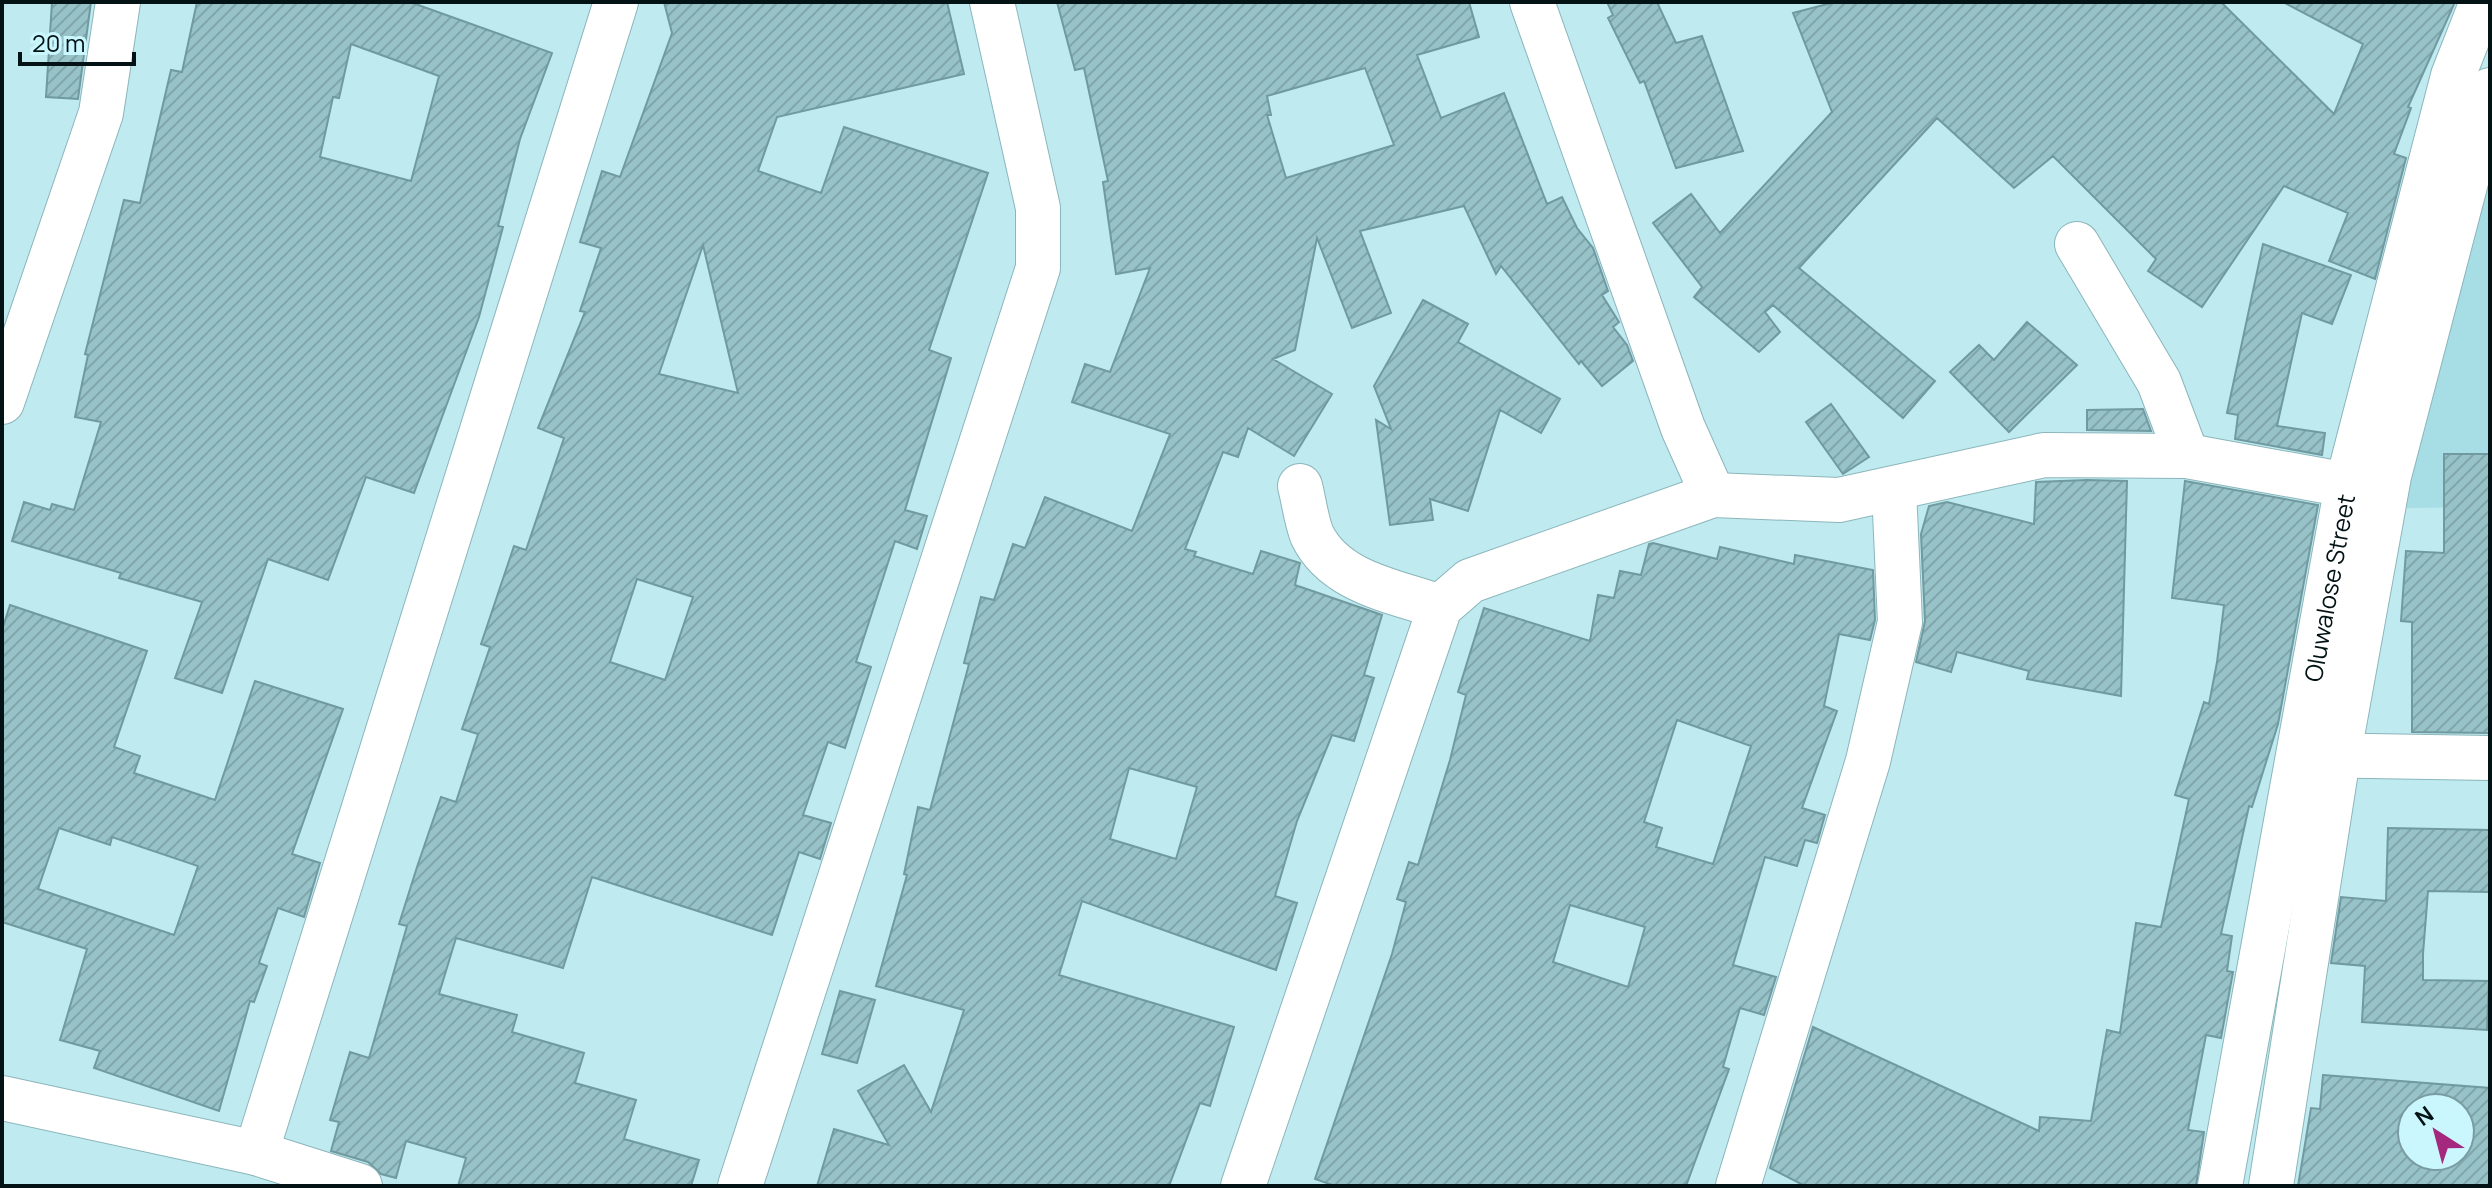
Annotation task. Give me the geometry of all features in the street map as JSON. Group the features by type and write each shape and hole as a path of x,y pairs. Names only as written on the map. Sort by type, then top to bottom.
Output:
{"street":[{"path":"7,374 101,113 118,2"},
{"path":"256,1153 616,2"},
{"path":"740,1186 1038,268 1038,208 992,2"},
{"path":"1532,2 1683,428 1713,495"},
{"name":"Oluwalose Street","path":"2271,1186 2347,485 2453,76 2482,2"},
{"name":"Oluwalose Street","path":"2220,1186 2318,756 2490,90"},
{"path":"2077,244 2159,382 2187,456"},
{"path":"1243,1186 1440,607 1470,581 1713,495 1839,500 2044,455 2187,456 2347,485"},
{"path":"1300,486 1312,534 1328,559 1354,577 1440,607"},
{"path":"1738,1186 1868,761 1900,622 1894,490"},
{"path":"2318,756 2490,758"},
{"path":"2,1098 256,1153 360,1186"}],"shaded area":[{"path":"2490,148 2490,507 2402,508"}],"building":[{"path":"52,2 91,2 78,99 46,97"},
{"path":"197,2 410,2 552,53 520,139 498,226 503,227 479,317 414,493 366,477 328,580 268,559 222,693 175,678 202,602 119,578 121,573 12,541 24,502 50,510 52,504 74,510 101,422 75,417 88,355 85,354 124,200 140,203 171,70 182,72","holes":["351,44 439,76 411,181 320,157 333,97 339,98"]},
{"path":"664,2 947,2 964,74 777,117 758,171 821,193 844,127 988,173 929,350 951,358 905,510 927,516 917,549 895,541 856,662 871,667 845,748 828,742 803,815 831,823 820,859 799,852 772,935 592,877 563,968 456,938 439,994 517,1015 512,1032 584,1053 575,1083 636,1100 624,1139 699,1160 691,1186 458,1186 466,1158 406,1141 396,1178 381,1174 368,1162 331,1151 339,1122 330,1120 350,1052 369,1058 407,926 399,924 417,867 441,797 456,802 478,734 462,729 490,647 481,644 514,546 526,550 564,438 538,428 585,312 580,311 601,248 580,242 602,171 620,177 672,33","holes":["703,245 738,393 659,374","637,579 693,597 665,680 610,662"]},
{"path":"1057,2 1469,2 1479,37 1417,55 1441,118 1504,93 1547,204 1562,197 1577,228 1593,248 1608,291 1602,295 1619,322 1613,327 1627,345 1633,361 1602,386 1581,361 1579,364 1501,266 1496,274 1464,206 1360,231 1391,313 1352,328 1317,238 1295,350 1273,359 1332,394 1294,456 1248,428 1238,457 1223,452 1185,549 1196,552 1194,556 1253,574 1261,551 1300,563 1295,585 1382,615 1364,675 1374,678 1354,741 1332,735 1297,821 1275,896 1297,903 1276,970 1082,901 1059,975 1234,1027 1210,1106 1200,1103 1169,1186 817,1186 834,1129 889,1145 858,1091 904,1065 931,1112 964,1010 876,986 907,875 904,874 918,807 930,810 969,664 964,663 981,597 994,600 1013,544 1025,548 1045,497 1132,531 1170,434 1072,402 1085,364 1110,372 1150,268 1116,274 1103,182 1108,181 1084,68 1075,70","holes":["1365,68 1394,145 1286,178 1267,115 1271,115 1267,96","1129,768 1197,787 1176,859 1110,839"]},
{"path":"1607,2 1657,2 1676,43 1702,36 1743,151 1676,168 1644,81 1640,83 1608,18 1613,15"},
{"path":"1835,2 2221,2 2334,114 2363,44 2283,2 2455,2 2408,107 2411,108 2394,154 2406,158 2375,279 2329,261 2348,213 2284,186 2202,307 2148,271 2156,259 2053,156 2014,188 1937,118 1799,268 1935,381 1903,418 1773,305 1765,312 1780,332 1759,352 1694,297 1702,287 1653,223 1691,194 1720,233 1832,112 1793,13"},
{"path":"2263,244 2351,275 2332,324 2302,313 2277,426 2325,433 2322,455 2235,439 2238,415 2227,413"},
{"path":"1423,300 1468,324 1458,342 1560,399 1541,433 1500,410 1468,511 1430,499 1433,520 1390,525 1376,420 1391,429 1374,386"},
{"path":"2027,322 2077,365 2009,432 1950,372 1979,345 1994,360"},
{"path":"1831,404 1869,457 1843,474 1806,422"},
{"path":"2143,409 2151,431 2087,430 2087,410"},
{"path":"2444,454 2490,454 2490,733 2412,732 2412,622 2401,621 2406,551 2444,553"},
{"path":"2127,481 2121,696 2027,679 2029,671 1957,652 1951,672 1916,662 1925,621 1921,534 1929,506 1947,502 2034,524 2036,482"},
{"path":"2185,481 2318,505 2278,724 2252,807 2249,806 2221,934 2232,936 2227,971 2233,972 2221,1038 2206,1035 2188,1130 2204,1132 2196,1186 1805,1186 1770,1168 1813,1027 2039,1131 2040,1117 2091,1121 2107,1030 2120,1033 2136,923 2161,927 2189,799 2175,795 2204,702 2209,704 2217,662 2224,605 2172,598"},
{"path":"1649,544 1717,559 1720,547 1794,564 1795,555 1873,570 1875,620 1870,640 1839,634 1824,706 1837,711 1802,808 1825,815 1817,843 1805,840 1797,866 1765,857 1733,965 1776,977 1764,1015 1740,1008 1723,1067 1729,1069 1686,1186 1335,1186 1315,1179 1392,954 1406,902 1397,899 1409,862 1418,865 1450,760 1466,695 1458,692 1484,608 1590,641 1598,595 1614,598 1620,571 1641,575","holes":["1677,720 1751,746 1713,864 1656,847 1662,828 1644,822","1570,905 1645,927 1628,987 1553,962"]},
{"path":"10,605 147,651 114,747 140,756 134,773 215,800 255,681 343,709 292,854 320,863 304,917 278,908 259,963 267,966 254,1002 250,1001 219,1111 94,1068 100,1051 60,1040 87,949 2,922 2,630","holes":["59,828 110,845 112,837 198,866 174,935 38,889"]},
{"path":"2388,828 2490,830 2490,892 2428,891 2423,954 2423,980 2489,981 2487,1030 2362,1022 2365,966 2331,963 2341,897 2386,901"},
{"path":"840,991 875,1000 857,1063 822,1054"},
{"path":"2323,1075 2490,1088 2490,1186 2298,1186 2311,1108 2320,1109"}]}
